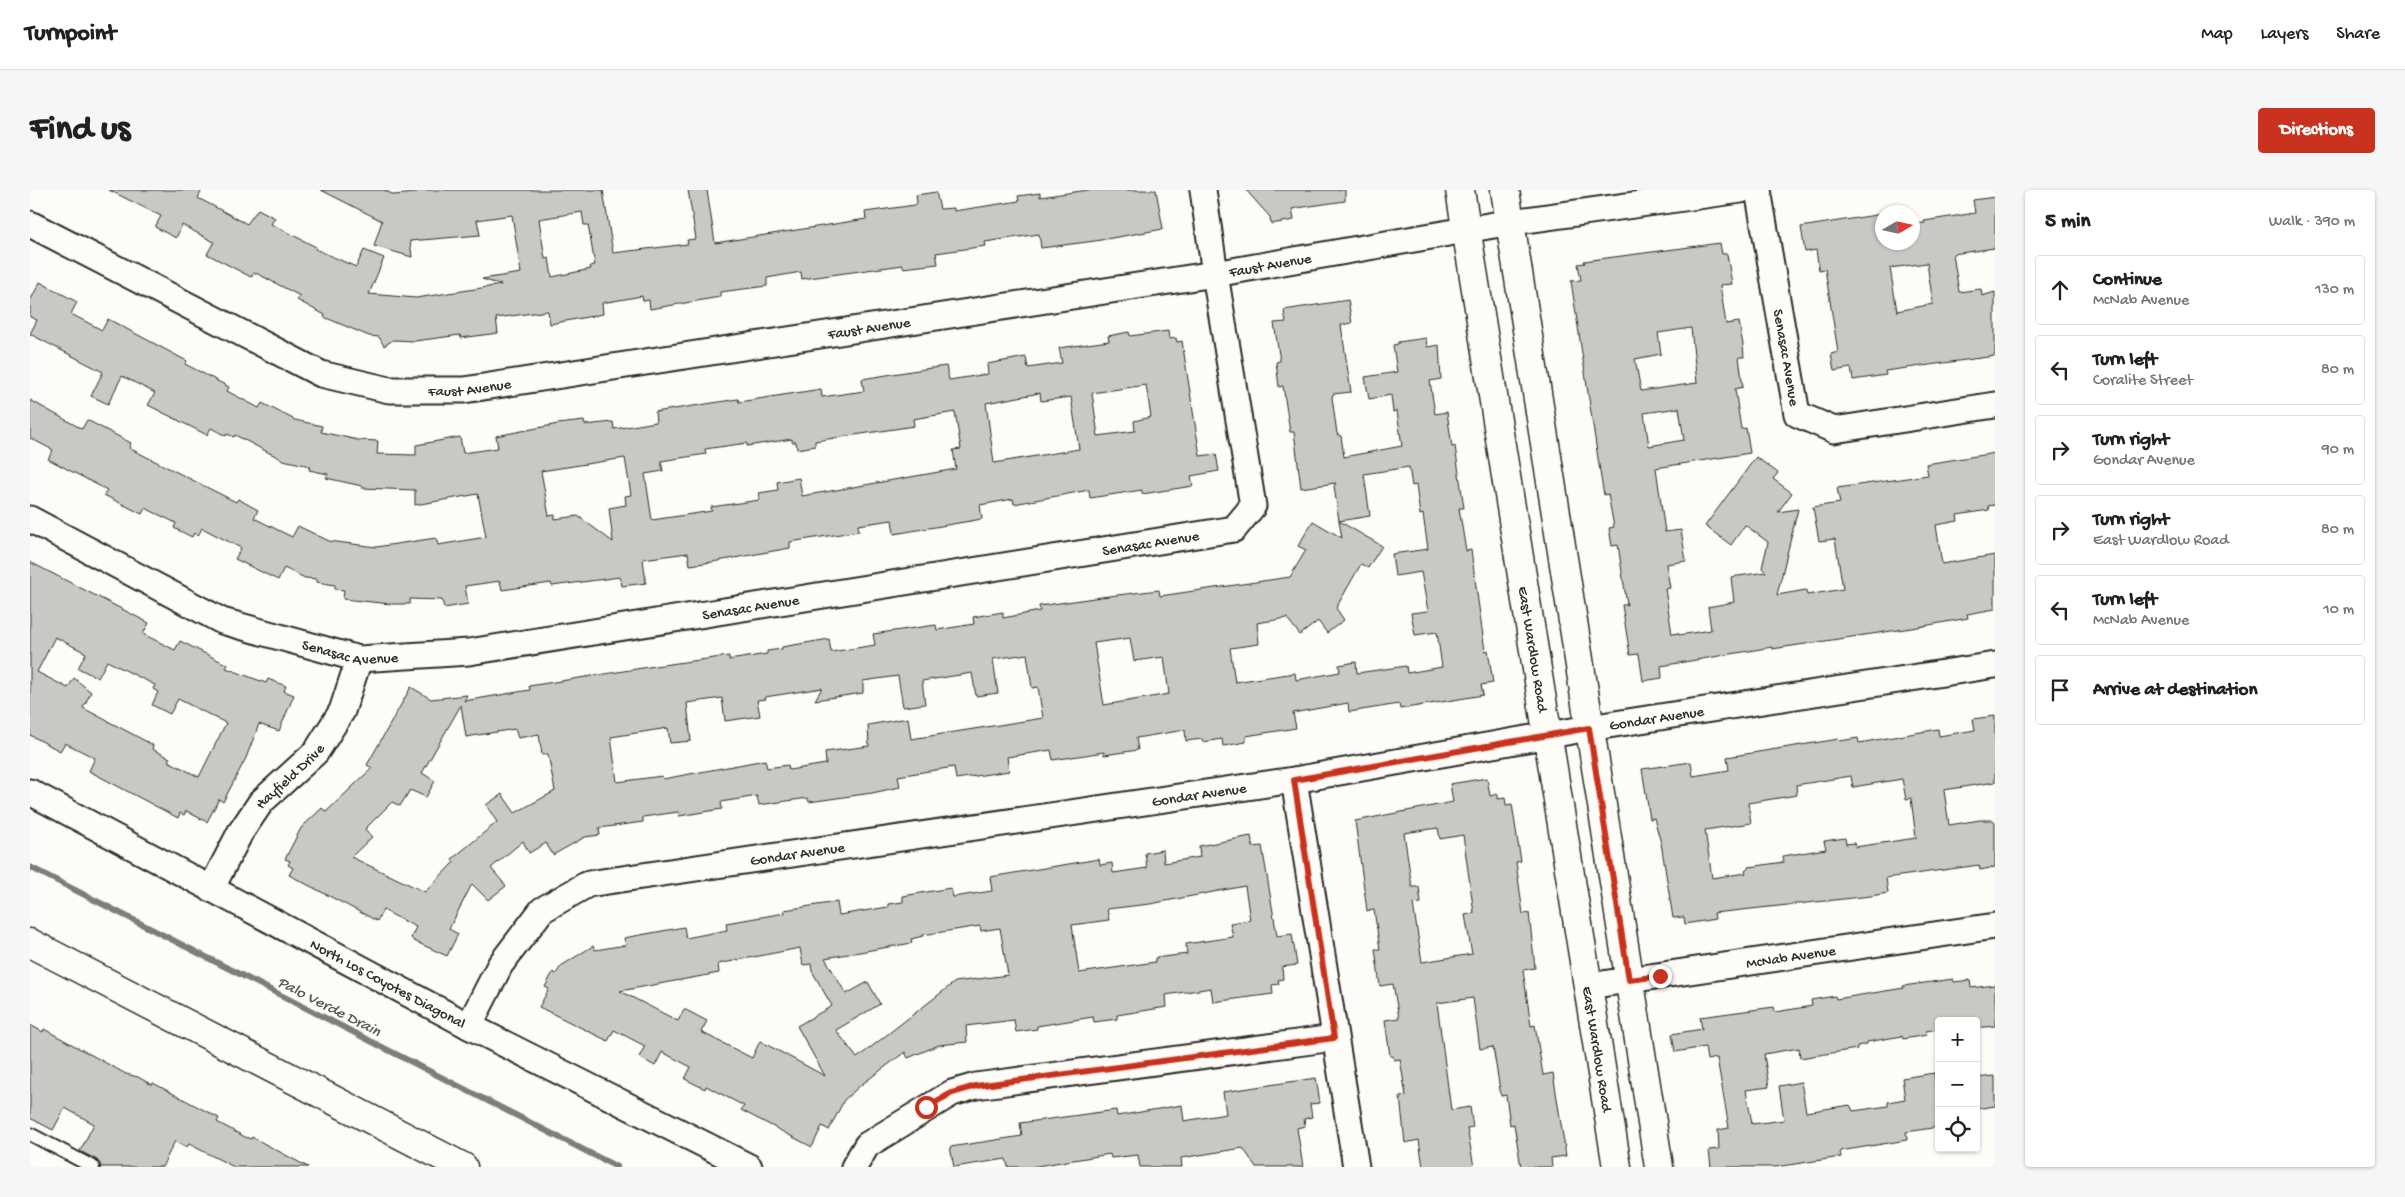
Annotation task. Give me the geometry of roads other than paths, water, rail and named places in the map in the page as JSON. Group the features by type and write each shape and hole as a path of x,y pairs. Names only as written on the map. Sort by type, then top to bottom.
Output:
{"main road":[{"name":"East Wardlow Road","path":"1460,190 1617,1167"},
{"path":"1505,190 1659,1167"},
{"path":"30,944 463,1167"}],"street":[{"name":"Senasac Avenue","path":"30,519 222,621 359,659 469,652 1234,529 1253,506 1214,274 1203,190"},
{"name":"Faust Avenue","path":"30,224 320,374 389,390 464,390 1214,274 1511,222 1741,190"},
{"name":"Senasac Avenue","path":"1758,190 1797,414 1834,430 1995,405"},
{"name":"Hayfield Drive","path":"210,889 240,833 261,802 316,752 342,711 359,659"},
{"name":"Gondar Avenue","path":"469,1026 500,965 542,910 588,884 1294,780 1589,728 1995,666"},
{"path":"1294,780 1356,1167"},
{"name":"North Los Coyotes Diagonal","path":"30,792 469,1026 749,1167"},
{"name":"McNab Avenue","path":"1588,986 1995,926"},
{"path":"854,1167 867,1145 952,1093 976,1086 1334,1038"}],"lane":[{"path":"30,1134 93,1167"}],"waterway":[{"name":"Palo Verde Drain","path":"30,867 617,1167"}]}
